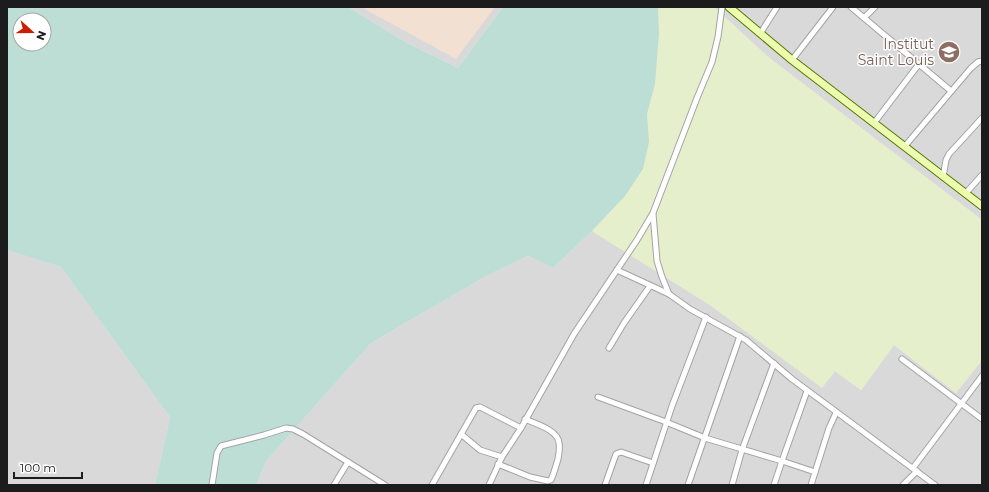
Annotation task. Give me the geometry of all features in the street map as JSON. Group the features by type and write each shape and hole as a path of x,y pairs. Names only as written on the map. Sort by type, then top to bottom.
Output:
{"main road":[{"path":"729,7 792,60 982,206"}],"street":[{"path":"489,485 498,464 521,428 574,334 653,213 712,62 718,37 722,7"},
{"path":"760,34 776,7"},
{"path":"792,60 834,7"},
{"path":"851,7 951,91"},
{"path":"865,18 875,7"},
{"path":"904,146 974,65 982,61"},
{"path":"874,123 919,64"},
{"path":"943,177 946,160 949,154 982,118"},
{"path":"965,194 982,175"},
{"path":"653,213 657,261 668,294"},
{"path":"617,270 668,294 706,318 740,336 807,391 935,485"},
{"path":"608,348 650,286"},
{"path":"646,485 666,422 706,318"},
{"path":"688,485 740,336"},
{"path":"902,359 982,419"},
{"path":"732,485 742,450 774,363"},
{"path":"903,485 982,376"},
{"path":"774,485 807,391"},
{"path":"598,397 705,438 742,450 782,460 815,472"},
{"path":"432,485 474,410 480,407 521,428"},
{"path":"811,485 829,428 836,413"},
{"path":"498,464 530,476 548,481 551,480 559,452 557,437 539,425 525,419"},
{"path":"212,485 217,453 221,446 264,436 286,428 303,434 385,485"},
{"path":"461,434 480,450 502,457"},
{"path":"605,485 616,454 618,453 621,452 653,463"},
{"path":"334,485 348,462"}],"shaded area":[{"path":"7,7 348,7 407,43 458,68 503,7 658,7 659,33 655,84 647,114 649,142 643,169 625,196 592,231 553,268 528,256 486,276 371,343 267,460 256,485 155,485 170,417 61,267 7,250"},
{"path":"348,7 503,7 458,68 407,43"},
{"path":"361,7 495,7 456,59"},
{"path":"714,7 982,7 982,220 768,57"},
{"path":"592,231 710,305 822,387 835,371 861,390 894,345 956,393 982,360 982,485 256,485 267,460 371,343 486,276 528,256 553,268"},
{"path":"7,250 61,267 170,417 155,485 7,485"}],"green space":[{"path":"658,7 714,7 768,57 982,220 982,360 956,393 894,345 861,390 835,371 822,388 710,305 592,231 625,196 643,169 649,142 647,114 655,84 659,33"}],"place":[{"name":"Institut Saint Louis","path":"949,52"}]}
